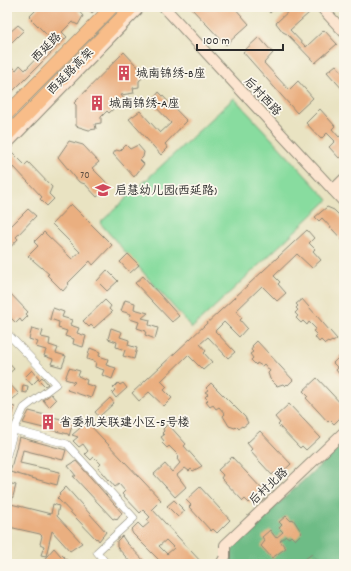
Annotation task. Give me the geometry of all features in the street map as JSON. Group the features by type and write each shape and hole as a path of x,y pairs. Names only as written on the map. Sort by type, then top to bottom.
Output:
{"highway":[{"name":"西延路高架","path":"7,114 112,7"},
{"name":"西延路高架","path":"7,135 132,7"}],"street":[{"name":"西延路","path":"7,105 104,7"},
{"path":"7,144 140,7"},
{"name":"后村西路","path":"164,7 344,202"},
{"path":"321,7 344,32"},
{"path":"333,190 344,180"},
{"path":"7,333 56,384 24,408 14,430 7,455"},
{"path":"14,430 67,444 134,518 97,552 107,564"},
{"name":"后村北路","path":"221,564 225,557 225,545 344,432"}],"green space":[{"path":"234,98 328,200 192,328 100,223"},
{"path":"344,443 344,564 224,564 239,540"}],"building":[{"path":"39,7 75,7 83,16 78,25 72,22 62,32 67,37 7,97 7,61 16,70 20,65 25,70 53,41 29,17"},
{"path":"92,7 99,7 92,13 89,10"},
{"path":"190,7 234,7 249,24 226,45"},
{"path":"265,7 276,7 270,13"},
{"path":"293,7 305,7 309,13 290,30 306,47 324,30 337,44 315,63 287,34 283,32 276,23"},
{"path":"18,25 24,30 7,47 7,31 9,33"},
{"path":"259,37 273,53 264,63 289,90 298,81 313,98 297,113 243,52"},
{"path":"124,52 136,65 148,73 139,81 139,87 133,88 134,93 121,95 124,99 109,113 107,111 101,117 101,123 95,124 96,129 89,130 76,126 76,105 74,103"},
{"path":"336,65 344,74 344,91 327,72"},
{"path":"159,92 187,121 165,144 168,148 161,155 129,119 140,111 160,133 171,123 151,102"},
{"path":"320,109 335,126 332,129 339,137 344,133 344,154 339,158 329,147 335,141 327,133 321,139 306,123"},
{"path":"69,141 83,145 99,162 92,168 110,186 97,197 85,184 79,182 58,157"},
{"path":"126,145 130,149 138,145 144,152 143,157 140,160 144,164 134,177 113,154 116,150 120,151"},
{"path":"12,152 25,165 28,162 52,187 49,194 54,199 47,206 40,199 42,197 14,167 7,174 7,156"},
{"path":"71,204 112,245 93,265 90,261 68,283 69,284 63,291 47,275 49,274 28,256 38,246 34,242 44,232 72,259 80,252 52,224"},
{"path":"327,207 334,210 344,220 344,242 322,218 319,221 315,217"},
{"path":"28,209 36,216 16,237 18,239 7,251 7,230"},
{"path":"307,230 314,238 309,243 315,249 313,251 321,260 312,268 297,254 274,276 280,282 278,284 286,293 277,301 262,286 236,311 242,318 240,320 247,328 239,337 224,322 215,331 235,352 228,358 208,337 200,344 206,351 204,353 212,362 203,370 188,355 161,381 167,387 164,390 172,398 164,406 149,392 139,401 132,393"},
{"path":"128,254 139,265 130,273 120,262"},
{"path":"107,270 118,281 107,291 97,281"},
{"path":"143,276 179,316 172,322 135,283"},
{"path":"7,290 28,312 26,314 28,316 22,322 20,319 16,323 7,314"},
{"path":"302,299 337,339 333,342 328,342 325,344 321,340 319,342 315,337 317,335 313,331 316,329 309,322 307,325 303,321 301,323 296,318 298,316 295,313 298,310 296,308 298,306 296,304"},
{"path":"105,300 111,306 109,309 112,312 94,328 91,325 89,327 83,321"},
{"path":"125,300 135,303 134,309 148,313 142,318 150,320 149,325 158,328 155,339 145,335 146,331 137,328 139,322 130,319 131,314 121,311"},
{"path":"53,308 64,312 62,317 72,320 70,325 79,328 77,333 86,336 83,347 73,344 74,339 65,336 67,331 58,328 59,322 50,319"},
{"path":"32,328 43,331 41,337 50,339 49,345 58,348 56,353 66,356 62,367 51,364 53,359 44,356 46,350 36,347 38,342 29,339"},
{"path":"111,328 122,332 120,337 129,340 128,345 137,348 134,359 123,356 125,350 116,347 117,342 108,339"},
{"path":"257,341 293,380 288,385 287,384 285,386 283,384 277,386 270,379 268,373 270,371 264,364 262,366 257,363 256,365 251,360 253,358 250,354 253,352 251,350 253,347 252,346"},
{"path":"90,348 100,352 99,356 108,359 106,365 116,368 112,379 102,375 104,370 95,367 96,362 87,359"},
{"path":"344,352 344,380 336,370 338,368 333,363"},
{"path":"7,361 14,369 7,375"},
{"path":"69,368 80,371 78,376 87,380 86,384 95,387 91,398 67,390 75,382 65,379"},
{"path":"32,370 39,378 32,385 25,377"},
{"path":"42,377 48,384 45,386 39,380"},
{"path":"317,378 344,407 344,414 334,424 330,420 328,422 306,398 308,396 303,391"},
{"path":"7,381 19,394 7,404"},
{"path":"118,383 120,385 123,383 127,388 116,398 112,393 115,390 113,388"},
{"path":"211,383 245,417 248,423 239,428 237,426 235,428 229,426 223,416 225,414 219,407 216,409 213,405 210,407 206,402 208,400 205,397 208,394 205,392 208,390 206,388"},
{"path":"23,385 28,386 27,393 22,392"},
{"path":"51,394 56,400 49,407 43,400"},
{"path":"110,398 114,403 99,417 95,412"},
{"path":"289,404 320,437 306,450 302,446 300,448 278,425 280,423 275,417"},
{"path":"7,405 15,407 11,420 7,419"},
{"name":"省委机关联建小区-5号楼","path":"29,411 73,422 69,436 68,434 23,423"},
{"path":"87,422 161,500 152,509 203,564 163,564 133,534 131,530 138,523 143,528 150,522 147,520 150,517 143,510 140,513 122,494 125,491 119,484 115,487 98,467 101,464 94,457 91,460 85,454 88,451 83,444 79,447 73,441 78,437 72,435","holes":["166,540 174,548 167,554 159,546"]},
{"path":"168,424 186,444 184,446 202,466 193,471 191,469 189,471 185,468 177,475 186,487 175,497 154,474 165,464 172,472 180,463 177,459 179,457 177,454 169,446 167,448 162,443 164,441 161,437 164,435 162,433 164,431 163,429"},
{"path":"260,431 291,464 277,477 274,473 272,475 250,451 252,449 247,443"},
{"path":"19,437 66,450 63,460 23,450 20,463 60,472 57,485 10,472"},
{"path":"232,457 263,490 249,503 245,499 243,501 221,478 223,475 218,470"},
{"path":"76,461 122,513 117,520 115,518 113,519 73,476 76,476 68,466"},
{"path":"8,483 16,485 11,504 51,514 53,504 59,506 57,516 82,543 70,551 52,531 46,556 41,555 44,546 40,544 42,536 40,534 9,527 10,526 7,525"},
{"path":"66,487 106,532 99,541 57,498"},
{"path":"200,487 230,520 217,533 213,529 211,531 189,507 191,505 186,500"},
{"path":"174,500 185,511 178,517 167,506"},
{"path":"286,516 291,521 293,519 302,533 295,540 291,536 289,538 286,536 280,541 286,548 272,558 261,546 265,541 262,537 270,530 276,538 283,532 279,528 282,525 279,522"},
{"path":"122,536 147,564 132,564 117,547 117,541"},
{"path":"54,548 61,556 62,555 71,564 40,564"},
{"path":"312,554 321,564 310,564 305,559"}],"place":[{"name":"城南锦绣-B座","path":"124,73"},
{"name":"城南锦绣-A座","path":"97,103"},
{"name":"启慧幼儿园(西延路)","path":"103,190"},
{"name":"省委机关联建小区-5号楼","path":"48,422"}]}
